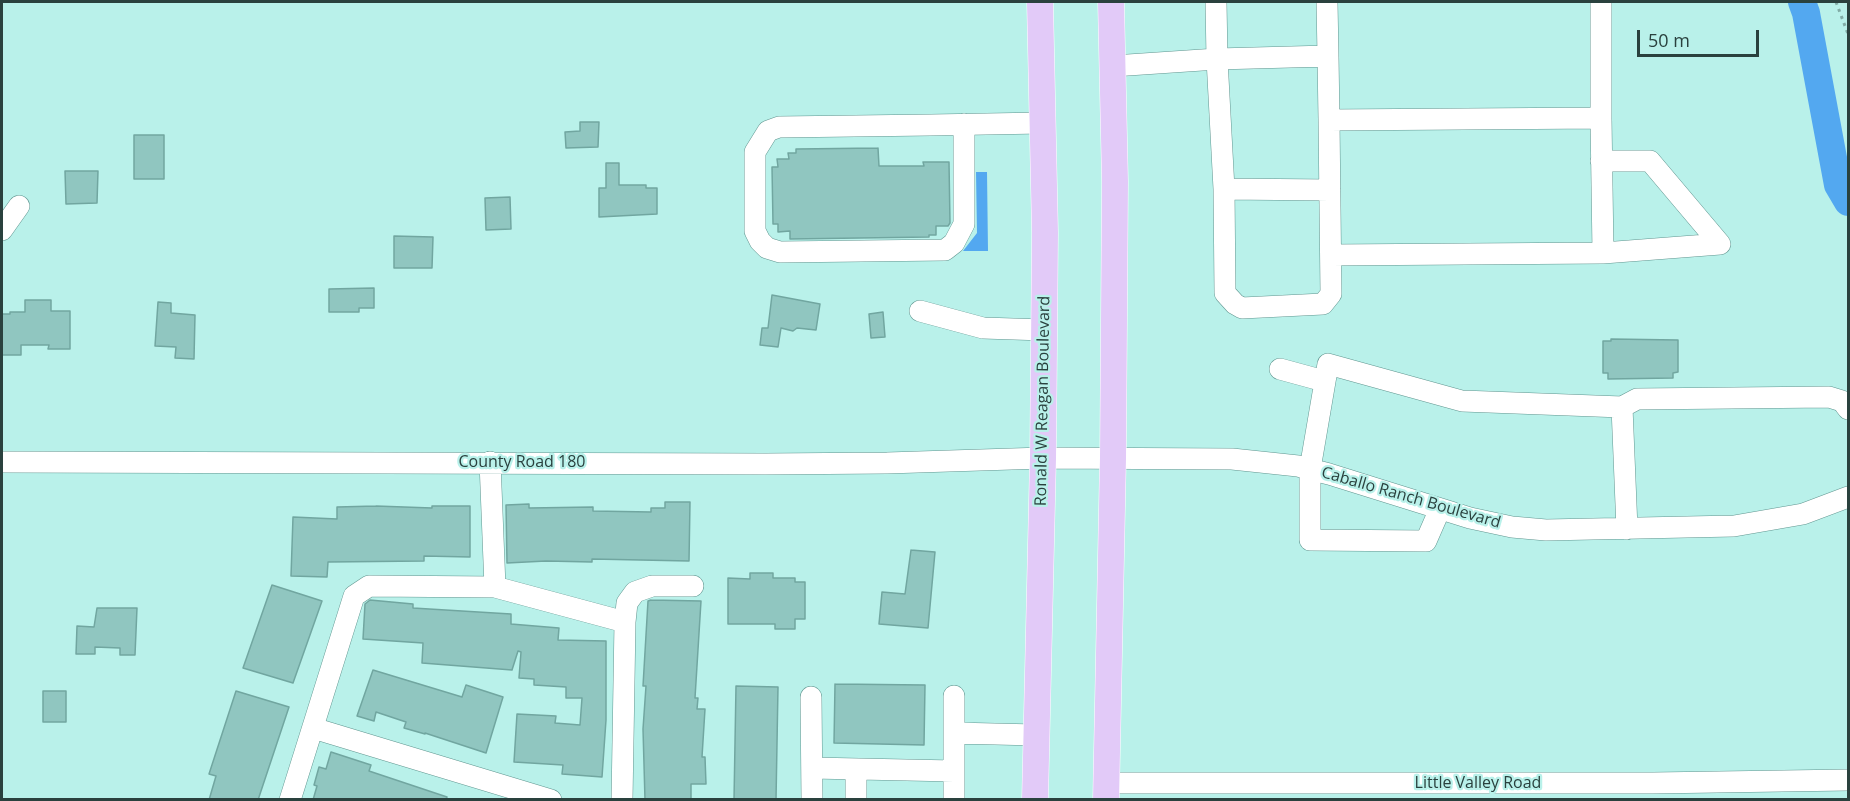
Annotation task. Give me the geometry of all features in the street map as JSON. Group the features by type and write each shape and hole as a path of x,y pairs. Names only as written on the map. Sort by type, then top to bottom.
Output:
{"main road":[{"name":"Ronald W Reagan Boulevard","path":"1035,800 1043,458 1045,232 1040,2"},
{"path":"1106,791 1113,459 1115,182 1112,2"}],"street":[{"path":"1216,2 1224,189 1225,293 1242,308 1323,304 1331,294 1327,2"},
{"path":"1601,2 1603,253"},
{"path":"1113,66 1217,59 1328,56"},
{"path":"1329,120 1601,118"},
{"path":"964,124 964,224 954,243 945,250 780,252 767,248 760,241 755,231 755,152 768,131 778,127 964,124 1042,123"},
{"path":"1331,255 1603,253 1720,244 1650,161 1601,161"},
{"path":"1224,189 1330,190"},
{"path":"2,230 19,206"},
{"path":"920,311 983,328 1044,330"},
{"path":"1440,509 1426,540 1310,540 1310,469 1328,364 1462,401 1622,407 1636,399 1829,397 1842,401 1848,409"},
{"path":"1280,369 1324,381"},
{"path":"1622,407 1627,529"},
{"name":"Caballo Ranch Boulevard","path":"1043,458 1266,461 1310,469 1362,483 1440,509 1512,527 1568,530 1734,526 1803,514 1848,496"},
{"name":"County Road 180","path":"2,462 887,463 1043,458"},
{"path":"490,462 495,587"},
{"path":"290,800 354,596 369,586 495,587 625,622"},
{"path":"622,800 627,603 635,592 652,586 693,586"},
{"path":"954,696 954,800"},
{"path":"811,697 812,800"},
{"path":"313,728 551,800"},
{"path":"954,733 1036,735"},
{"path":"812,768 954,771"},
{"path":"856,769 856,800"},
{"name":"Little Valley Road","path":"1106,791 1848,780"}],"path":[{"path":"1836,2 1848,34"}],"water":[{"path":"976,172 987,172 988,251 963,251 977,233"}],"building":[{"path":"580,122 599,122 598,147 566,148 565,132 580,131"},
{"path":"134,135 164,135 164,179 134,179"},
{"path":"878,148 879,166 924,166 923,162 949,162 950,223 948,226 936,226 936,235 929,235 929,237 790,239 790,231 778,232 778,224 773,224 772,167 778,167 777,159 789,159 788,153 796,153 796,149"},
{"path":"606,163 619,163 619,185 646,185 646,188 657,188 657,214 599,217 599,188 606,188"},
{"path":"65,171 98,171 97,203 66,204"},
{"path":"510,197 511,229 486,230 485,198"},
{"path":"394,236 433,237 432,268 394,268"},
{"path":"374,288 374,308 359,308 359,312 329,312 329,289"},
{"path":"772,295 820,304 816,330 797,328 793,331 781,328 778,347 760,345 762,328 768,328"},
{"path":"25,300 51,300 51,311 70,311 70,349 48,349 49,345 21,345 21,355 2,355 2,314 25,312"},
{"path":"158,302 171,303 171,313 195,315 194,359 175,358 176,347 155,346"},
{"path":"883,312 885,337 871,338 869,314"},
{"path":"1611,339 1678,340 1678,372 1673,373 1673,378 1608,379 1608,373 1603,373 1603,341 1611,341"},
{"path":"665,502 690,502 689,561 592,559 592,562 507,563 506,505 529,504 529,508 593,507 593,511 651,512 651,508 665,508"},
{"path":"432,506 470,506 470,557 424,556 424,561 328,562 327,577 291,576 293,517 337,519 337,507 432,508"},
{"path":"911,550 935,552 928,628 879,624 882,592 905,594"},
{"path":"750,573 773,573 773,578 795,578 795,582 805,582 805,619 795,619 795,629 775,629 775,624 728,624 728,578 750,579"},
{"path":"272,585 322,601 293,683 243,668"},
{"path":"370,600 413,604 413,608 511,614 511,624 559,628 558,640 606,641 606,720 602,777 562,774 563,765 514,762 517,714 556,716 555,723 580,725 582,698 566,698 566,687 534,685 534,679 519,678 521,652 518,651 512,670 422,663 423,643 363,639 365,604"},
{"path":"648,601 701,601 695,698 698,698 697,709 705,709 702,757 705,757 706,784 691,784 691,800 645,800 643,729 646,686 643,686"},
{"path":"97,608 137,608 135,655 120,655 120,648 95,647 95,654 76,654 77,626 94,627"},
{"path":"373,670 462,697 466,685 503,697 486,753 404,728 406,722 376,712 374,721 357,716"},
{"path":"835,684 925,685 924,745 834,743"},
{"path":"736,686 778,687 776,800 734,800"},
{"path":"43,691 66,691 66,722 43,722"},
{"path":"236,691 289,707 258,800 209,800 216,776 209,774"},
{"path":"331,752 371,765 369,771 447,797 446,800 313,800 319,767 326,769"}],"waterway":[{"path":"1802,2 1806,13 1838,185 1848,202"}]}
